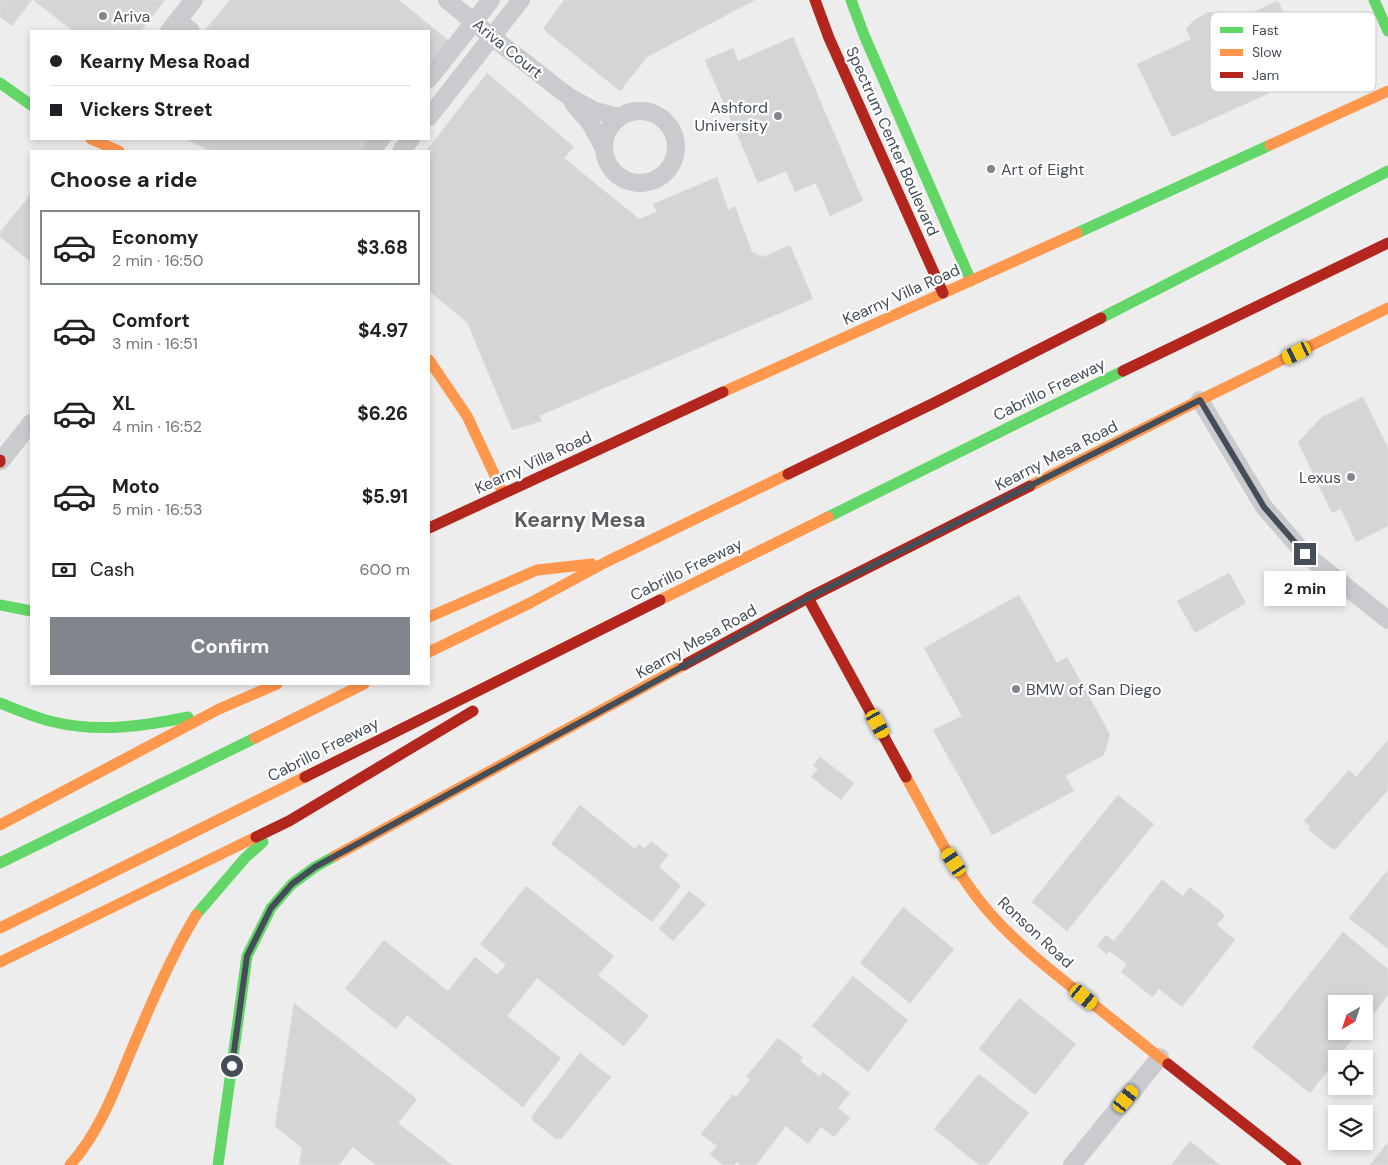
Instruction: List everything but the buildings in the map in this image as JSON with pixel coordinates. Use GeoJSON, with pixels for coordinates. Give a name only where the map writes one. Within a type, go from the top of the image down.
{"type":"FeatureCollection","features":[{"type":"Feature","properties":{"kind":"main road","name":"Spectrum Center Boulevard"},"geometry":{"type":"LineString","coordinates":[[815,0],[836,54],[943,294]]}},
{"type":"Feature","properties":{"kind":"main road","name":"Spectrum Center Boulevard"},"geometry":{"type":"LineString","coordinates":[[851,0],[971,281]]}},
{"type":"Feature","properties":{"kind":"main road"},"geometry":{"type":"LineString","coordinates":[[1374,0],[1388,32]]}},
{"type":"Feature","properties":{"kind":"main road"},"geometry":{"type":"LineString","coordinates":[[0,84],[30,104]]}},
{"type":"Feature","properties":{"kind":"main road","name":"Kearny Villa Road"},"geometry":{"type":"LineString","coordinates":[[430,528],[799,357],[943,294],[1388,91]]}},
{"type":"Feature","properties":{"kind":"main road"},"geometry":{"type":"LineString","coordinates":[[93,140],[117,150]]}},
{"type":"Feature","properties":{"kind":"main road"},"geometry":{"type":"LineString","coordinates":[[430,652],[530,603],[606,562],[936,402],[1388,170]]}},
{"type":"Feature","properties":{"kind":"main road","name":"Cabrillo Freeway"},"geometry":{"type":"LineString","coordinates":[[0,928],[1079,392],[1388,243]]}},
{"type":"Feature","properties":{"kind":"main road","name":"Kearny Mesa Road"},"geometry":{"type":"LineString","coordinates":[[218,1165],[247,956],[271,908],[292,884],[315,867],[808,598],[1200,400],[1388,308]]}},
{"type":"Feature","properties":{"kind":"main road"},"geometry":{"type":"LineString","coordinates":[[430,361],[467,416],[503,493]]}},
{"type":"Feature","properties":{"kind":"main road"},"geometry":{"type":"LineString","coordinates":[[430,617],[537,570],[606,562]]}},
{"type":"Feature","properties":{"kind":"main road","name":"Ronson Road"},"geometry":{"type":"LineString","coordinates":[[808,598],[945,847],[982,904],[1039,961],[1296,1165]]}},
{"type":"Feature","properties":{"kind":"main road"},"geometry":{"type":"LineString","coordinates":[[526,680],[661,599]]}},
{"type":"Feature","properties":{"kind":"main road"},"geometry":{"type":"LineString","coordinates":[[0,605],[30,611]]}},
{"type":"Feature","properties":{"kind":"main road"},"geometry":{"type":"LineString","coordinates":[[0,825],[218,709],[275,685]]}},
{"type":"Feature","properties":{"kind":"main road"},"geometry":{"type":"LineString","coordinates":[[0,863],[362,685]]}},
{"type":"Feature","properties":{"kind":"main road"},"geometry":{"type":"LineString","coordinates":[[0,703],[60,724],[120,728],[168,721],[218,709]]}},
{"type":"Feature","properties":{"kind":"main road"},"geometry":{"type":"LineString","coordinates":[[0,962],[289,821],[484,705]]}},
{"type":"Feature","properties":{"kind":"main road"},"geometry":{"type":"LineString","coordinates":[[70,1165],[80,1154],[108,1106],[159,984],[195,916],[244,858],[289,821]]}},
{"type":"Feature","properties":{"kind":"street"},"geometry":{"type":"LineString","coordinates":[[174,27],[194,0]]}},
{"type":"Feature","properties":{"kind":"street","name":"Ariva Court"},"geometry":{"type":"LineString","coordinates":[[448,0],[568,96],[594,111],[620,117],[636,111],[648,111],[659,116],[668,124],[674,135],[676,147],[674,159],[668,170],[659,178],[647,182],[635,182],[623,178],[607,160],[604,148],[590,123],[568,96]]}},
{"type":"Feature","properties":{"kind":"street"},"geometry":{"type":"LineString","coordinates":[[430,78],[491,0]]}},
{"type":"Feature","properties":{"kind":"street"},"geometry":{"type":"LineString","coordinates":[[430,116],[521,0]]}},
{"type":"Feature","properties":{"kind":"street"},"geometry":{"type":"LineString","coordinates":[[604,148],[606,136],[611,125],[620,117]]}},
{"type":"Feature","properties":{"kind":"street"},"geometry":{"type":"LineString","coordinates":[[372,150],[380,140]]}},
{"type":"Feature","properties":{"kind":"street"},"geometry":{"type":"LineString","coordinates":[[1200,400],[1264,507],[1305,554],[1388,620]]}},
{"type":"Feature","properties":{"kind":"street"},"geometry":{"type":"LineString","coordinates":[[0,461],[30,424]]}},
{"type":"Feature","properties":{"kind":"street"},"geometry":{"type":"LineString","coordinates":[[1072,1165],[1160,1057]]}},
{"type":"Feature","properties":{"kind":"traffic: fast"},"geometry":{"type":"LineString","coordinates":[[851,0],[864,35],[971,281]]}},
{"type":"Feature","properties":{"kind":"traffic: fast"},"geometry":{"type":"LineString","coordinates":[[1374,0],[1388,31]]}},
{"type":"Feature","properties":{"kind":"traffic: fast"},"geometry":{"type":"LineString","coordinates":[[0,83],[30,104]]}},
{"type":"Feature","properties":{"kind":"traffic: fast"},"geometry":{"type":"LineString","coordinates":[[1077,233],[1270,145]]}},
{"type":"Feature","properties":{"kind":"traffic: fast"},"geometry":{"type":"LineString","coordinates":[[1101,318],[1388,171]]}},
{"type":"Feature","properties":{"kind":"traffic: fast"},"geometry":{"type":"LineString","coordinates":[[828,517],[1123,371]]}},
{"type":"Feature","properties":{"kind":"traffic: fast"},"geometry":{"type":"LineString","coordinates":[[0,605],[30,611]]}},
{"type":"Feature","properties":{"kind":"traffic: fast"},"geometry":{"type":"LineString","coordinates":[[0,703],[47,720],[87,727],[121,727],[188,717]]}},
{"type":"Feature","properties":{"kind":"traffic: fast"},"geometry":{"type":"LineString","coordinates":[[0,863],[255,738]]}},
{"type":"Feature","properties":{"kind":"traffic: fast"},"geometry":{"type":"LineString","coordinates":[[196,915],[245,858],[263,842]]}},
{"type":"Feature","properties":{"kind":"traffic: fast"},"geometry":{"type":"LineString","coordinates":[[218,1165],[247,956],[271,908],[292,884],[315,867],[335,856]]}},
{"type":"Feature","properties":{"kind":"traffic: slow"},"geometry":{"type":"LineString","coordinates":[[1270,145],[1388,91]]}},
{"type":"Feature","properties":{"kind":"traffic: slow"},"geometry":{"type":"LineString","coordinates":[[93,140],[117,150]]}},
{"type":"Feature","properties":{"kind":"traffic: slow"},"geometry":{"type":"LineString","coordinates":[[723,392],[1077,233]]}},
{"type":"Feature","properties":{"kind":"traffic: slow"},"geometry":{"type":"LineString","coordinates":[[1030,486],[1388,308]]}},
{"type":"Feature","properties":{"kind":"traffic: slow"},"geometry":{"type":"LineString","coordinates":[[430,361],[467,416],[503,493]]}},
{"type":"Feature","properties":{"kind":"traffic: slow"},"geometry":{"type":"LineString","coordinates":[[430,652],[530,603],[606,562],[788,474]]}},
{"type":"Feature","properties":{"kind":"traffic: slow"},"geometry":{"type":"LineString","coordinates":[[660,600],[828,517]]}},
{"type":"Feature","properties":{"kind":"traffic: slow"},"geometry":{"type":"LineString","coordinates":[[430,617],[537,570],[592,564]]}},
{"type":"Feature","properties":{"kind":"traffic: slow"},"geometry":{"type":"LineString","coordinates":[[335,856],[684,665]]}},
{"type":"Feature","properties":{"kind":"traffic: slow"},"geometry":{"type":"LineString","coordinates":[[0,825],[219,709],[275,685]]}},
{"type":"Feature","properties":{"kind":"traffic: slow"},"geometry":{"type":"LineString","coordinates":[[255,738],[362,685]]}},
{"type":"Feature","properties":{"kind":"traffic: slow"},"geometry":{"type":"LineString","coordinates":[[0,928],[305,777]]}},
{"type":"Feature","properties":{"kind":"traffic: slow"},"geometry":{"type":"LineString","coordinates":[[906,777],[962,876],[993,917],[1041,962],[1168,1064]]}},
{"type":"Feature","properties":{"kind":"traffic: slow"},"geometry":{"type":"LineString","coordinates":[[0,962],[256,837]]}},
{"type":"Feature","properties":{"kind":"traffic: slow"},"geometry":{"type":"LineString","coordinates":[[70,1165],[98,1125],[161,982],[196,915]]}},
{"type":"Feature","properties":{"kind":"traffic: jam"},"geometry":{"type":"LineString","coordinates":[[815,0],[829,38],[943,293]]}},
{"type":"Feature","properties":{"kind":"traffic: jam"},"geometry":{"type":"LineString","coordinates":[[1123,371],[1388,243]]}},
{"type":"Feature","properties":{"kind":"traffic: jam"},"geometry":{"type":"LineString","coordinates":[[788,474],[936,402],[1101,318]]}},
{"type":"Feature","properties":{"kind":"traffic: jam"},"geometry":{"type":"LineString","coordinates":[[430,528],[723,392]]}},
{"type":"Feature","properties":{"kind":"traffic: jam"},"geometry":{"type":"LineString","coordinates":[[684,665],[808,598],[1030,486]]}},
{"type":"Feature","properties":{"kind":"traffic: jam"},"geometry":{"type":"LineString","coordinates":[[808,598],[906,777]]}},
{"type":"Feature","properties":{"kind":"traffic: jam"},"geometry":{"type":"LineString","coordinates":[[305,777],[660,600]]}},
{"type":"Feature","properties":{"kind":"traffic: jam"},"geometry":{"type":"LineString","coordinates":[[256,837],[289,821],[473,711]]}},
{"type":"Feature","properties":{"kind":"traffic: jam"},"geometry":{"type":"LineString","coordinates":[[1168,1064],[1296,1165]]}},
{"type":"Feature","properties":{"kind":"place","name":"Ariva"},"geometry":{"type":"Point","coordinates":[103,16]}},
{"type":"Feature","properties":{"kind":"place","name":"Ashford University"},"geometry":{"type":"Point","coordinates":[778,116]}},
{"type":"Feature","properties":{"kind":"place","name":"Art of Eight"},"geometry":{"type":"Point","coordinates":[991,169]}},
{"type":"Feature","properties":{"kind":"place","name":"Lexus"},"geometry":{"type":"Point","coordinates":[1351,477]}},
{"type":"Feature","properties":{"kind":"place","name":"BMW of San Diego"},"geometry":{"type":"Point","coordinates":[1016,689]}},
{"type":"Feature","properties":{"kind":"district","name":"Kearny Mesa"},"geometry":{"type":"Point","coordinates":[580,520]}},
{"type":"Feature","properties":{"kind":"route"},"geometry":{"type":"LineString","coordinates":[[232,1066],[247,956],[271,908],[292,884],[315,867],[808,598],[1200,400],[1264,507],[1305,554]]}}]}
